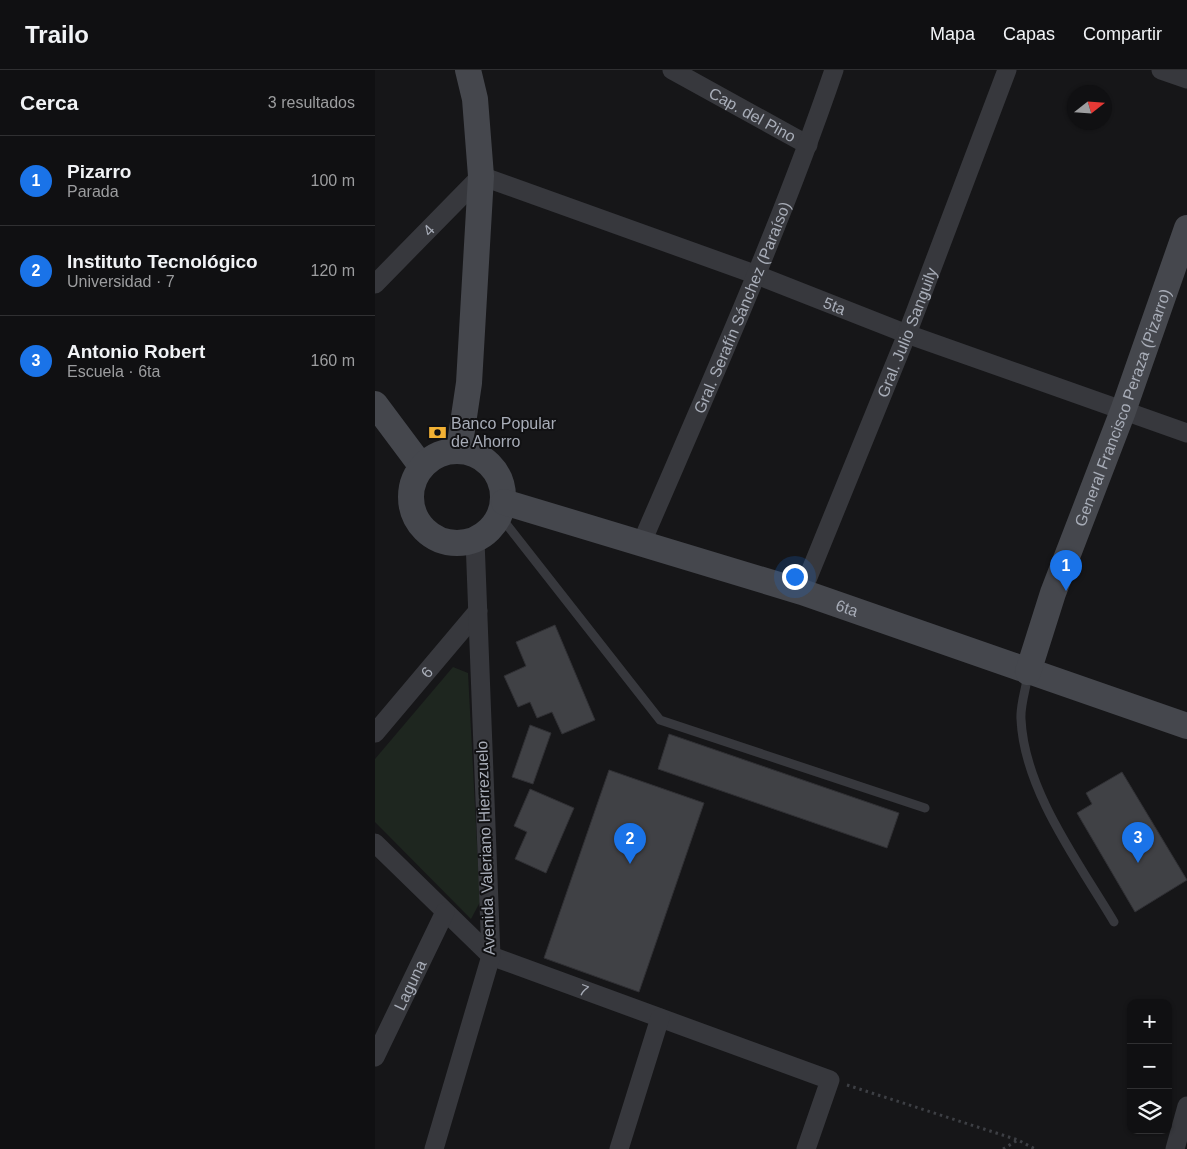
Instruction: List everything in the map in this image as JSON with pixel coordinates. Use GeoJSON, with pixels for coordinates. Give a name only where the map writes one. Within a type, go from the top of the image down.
{"type":"FeatureCollection","features":[{"type":"Feature","properties":{"kind":"street"},"geometry":{"type":"LineString","coordinates":[[459,450],[469,383],[481,176],[475,99],[468,70]]}},
{"type":"Feature","properties":{"kind":"street","name":"Cap. del Pino"},"geometry":{"type":"LineString","coordinates":[[672,70],[808,145]]}},
{"type":"Feature","properties":{"kind":"street","name":"Gral. Serafín Sánchez (Paraíso)"},"geometry":{"type":"LineString","coordinates":[[642,542],[757,275],[808,145],[834,70]]}},
{"type":"Feature","properties":{"kind":"street","name":"Gral. Julio Sanguily"},"geometry":{"type":"LineString","coordinates":[[802,592],[907,334],[1007,70]]}},
{"type":"Feature","properties":{"kind":"street"},"geometry":{"type":"LineString","coordinates":[[1161,70],[1187,80]]}},
{"type":"Feature","properties":{"kind":"street","name":"5ta"},"geometry":{"type":"LineString","coordinates":[[481,176],[757,275],[907,334],[1187,433]]}},
{"type":"Feature","properties":{"kind":"street","name":"4"},"geometry":{"type":"LineString","coordinates":[[375,284],[481,176]]}},
{"type":"Feature","properties":{"kind":"street","name":"General Francisco Peraza (Pizarro)"},"geometry":{"type":"LineString","coordinates":[[1029,672],[1053,593],[1123,411],[1187,228]]}},
{"type":"Feature","properties":{"kind":"street"},"geometry":{"type":"LineString","coordinates":[[375,404],[422,467]]}},
{"type":"Feature","properties":{"kind":"street"},"geometry":{"type":"LineString","coordinates":[[459,450],[478,455],[494,468],[501,483],[502,509],[486,534],[475,540],[461,543],[448,542],[428,532],[419,523],[410,504],[411,492],[422,467],[436,456],[459,450]]}},
{"type":"Feature","properties":{"kind":"street","name":"6ta"},"geometry":{"type":"LineString","coordinates":[[502,509],[642,542],[802,592],[1187,726]]}},
{"type":"Feature","properties":{"kind":"street","name":"Avenida Valeriano Hierrezuelo"},"geometry":{"type":"LineString","coordinates":[[434,1149],[491,956],[475,540]]}},
{"type":"Feature","properties":{"kind":"street","name":"6"},"geometry":{"type":"LineString","coordinates":[[375,733],[478,611]]}},
{"type":"Feature","properties":{"kind":"street","name":"7"},"geometry":{"type":"LineString","coordinates":[[375,843],[491,956],[830,1080]]}},
{"type":"Feature","properties":{"kind":"street","name":"Laguna"},"geometry":{"type":"LineString","coordinates":[[375,1057],[445,912]]}},
{"type":"Feature","properties":{"kind":"street"},"geometry":{"type":"LineString","coordinates":[[619,1149],[660,1018]]}},
{"type":"Feature","properties":{"kind":"street"},"geometry":{"type":"LineString","coordinates":[[807,1149],[830,1080]]}},
{"type":"Feature","properties":{"kind":"street"},"geometry":{"type":"LineString","coordinates":[[1177,1145],[1187,1106]]}},
{"type":"Feature","properties":{"kind":"lane"},"geometry":{"type":"LineString","coordinates":[[502,509],[660,720],[925,808]]}},
{"type":"Feature","properties":{"kind":"lane"},"geometry":{"type":"LineString","coordinates":[[1029,672],[1021,718],[1024,745],[1035,780],[1054,820],[1114,922]]}},
{"type":"Feature","properties":{"kind":"path"},"geometry":{"type":"LineString","coordinates":[[830,1080],[1018,1140],[1035,1149]]}},
{"type":"Feature","properties":{"kind":"path"},"geometry":{"type":"LineString","coordinates":[[1003,1149],[1018,1140]]}},
{"type":"Feature","properties":{"kind":"shaded area"},"geometry":{"type":"Polygon","coordinates":[[[453,667],[468,673],[480,902],[471,919],[375,822],[375,759],[453,667]]]}},
{"type":"Feature","properties":{"kind":"building"},"geometry":{"type":"Polygon","coordinates":[[[555,625],[595,720],[562,734],[552,712],[537,718],[530,702],[518,707],[504,676],[526,666],[516,642],[555,625]]]}},
{"type":"Feature","properties":{"kind":"building"},"geometry":{"type":"Polygon","coordinates":[[[530,725],[551,733],[533,784],[512,777],[530,725]]]}},
{"type":"Feature","properties":{"kind":"building"},"geometry":{"type":"Polygon","coordinates":[[[669,734],[899,813],[887,848],[658,769],[669,734]]]}},
{"type":"Feature","properties":{"kind":"building"},"geometry":{"type":"Polygon","coordinates":[[[609,770],[704,803],[639,992],[544,958],[609,770]]]}},
{"type":"Feature","properties":{"kind":"building"},"geometry":{"type":"Polygon","coordinates":[[[1122,772],[1187,880],[1135,912],[1077,813],[1092,804],[1086,793],[1122,772]]]}},
{"type":"Feature","properties":{"kind":"building"},"geometry":{"type":"Polygon","coordinates":[[[530,789],[574,808],[546,873],[515,859],[527,832],[514,826],[530,789]]]}},
{"type":"Feature","properties":{"kind":"place","name":"Banco Popular de Ahorro"},"geometry":{"type":"Point","coordinates":[437,432]}},
{"type":"Feature","properties":{"kind":"place","name":"Pizarro"},"geometry":{"type":"Point","coordinates":[1066,591]}},
{"type":"Feature","properties":{"kind":"place","name":"Antonio Robert"},"geometry":{"type":"Point","coordinates":[1138,863]}},
{"type":"Feature","properties":{"kind":"place","name":"Instituto Tecnológico"},"geometry":{"type":"Point","coordinates":[630,864]}}]}
